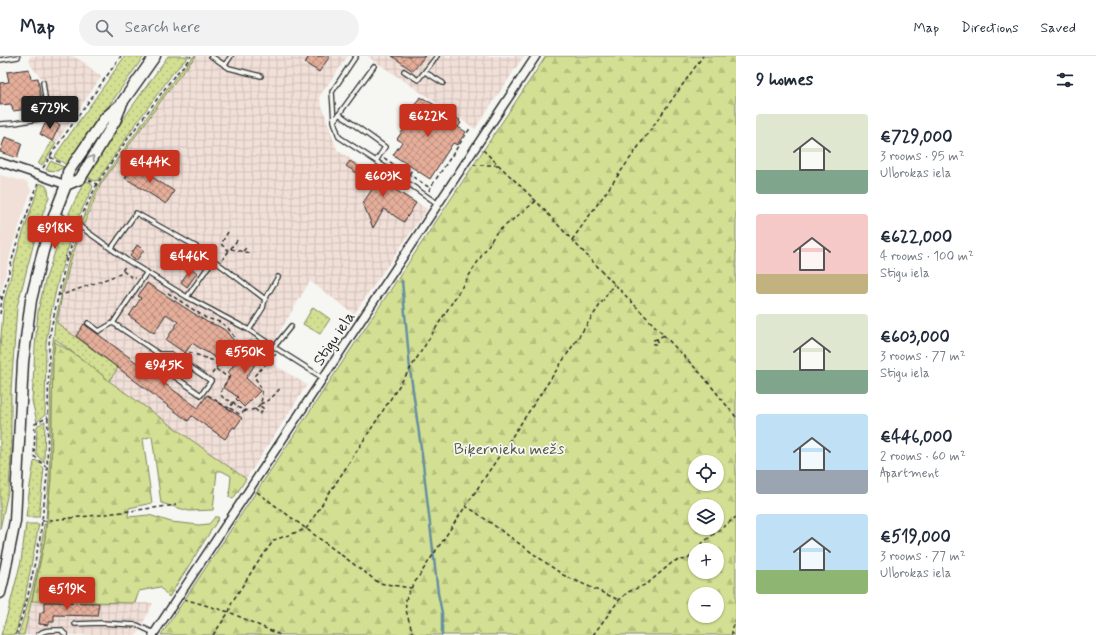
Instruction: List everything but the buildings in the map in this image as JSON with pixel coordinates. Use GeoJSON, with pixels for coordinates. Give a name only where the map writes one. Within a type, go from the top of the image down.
{"type":"FeatureCollection","features":[{"type":"Feature","properties":{"kind":"main road"},"geometry":{"type":"LineString","coordinates":[[0,593],[15,521],[23,362],[30,300],[43,251],[66,185],[68,172],[105,118],[121,104],[155,56]]}},
{"type":"Feature","properties":{"kind":"street","name":"Stigu iela"},"geometry":{"type":"LineString","coordinates":[[154,634],[536,56]]}},
{"type":"Feature","properties":{"kind":"street"},"geometry":{"type":"LineString","coordinates":[[0,162],[66,185]]}},
{"type":"Feature","properties":{"kind":"lane"},"geometry":{"type":"LineString","coordinates":[[211,56],[229,68],[261,76]]}},
{"type":"Feature","properties":{"kind":"lane"},"geometry":{"type":"LineString","coordinates":[[225,65],[231,56]]}},
{"type":"Feature","properties":{"kind":"lane"},"geometry":{"type":"LineString","coordinates":[[356,56],[332,92],[334,121],[339,137],[438,204]]}},
{"type":"Feature","properties":{"kind":"lane"},"geometry":{"type":"LineString","coordinates":[[404,71],[418,80],[437,56]]}},
{"type":"Feature","properties":{"kind":"lane"},"geometry":{"type":"LineString","coordinates":[[0,60],[18,57]]}},
{"type":"Feature","properties":{"kind":"lane"},"geometry":{"type":"LineString","coordinates":[[334,121],[374,66]]}},
{"type":"Feature","properties":{"kind":"lane"},"geometry":{"type":"LineString","coordinates":[[425,72],[443,83]]}},
{"type":"Feature","properties":{"kind":"lane"},"geometry":{"type":"LineString","coordinates":[[0,124],[44,118],[47,112],[42,82]]}},
{"type":"Feature","properties":{"kind":"lane"},"geometry":{"type":"LineString","coordinates":[[339,114],[385,147],[376,161]]}},
{"type":"Feature","properties":{"kind":"lane"},"geometry":{"type":"LineString","coordinates":[[55,213],[78,225],[128,261],[187,297],[248,330],[323,378]]}},
{"type":"Feature","properties":{"kind":"lane"},"geometry":{"type":"LineString","coordinates":[[111,249],[136,213],[194,246],[265,298]]}},
{"type":"Feature","properties":{"kind":"lane"},"geometry":{"type":"LineString","coordinates":[[187,297],[213,260]]}},
{"type":"Feature","properties":{"kind":"lane"},"geometry":{"type":"LineString","coordinates":[[88,323],[99,331],[113,323],[147,272]]}},
{"type":"Feature","properties":{"kind":"lane"},"geometry":{"type":"LineString","coordinates":[[248,330],[263,308],[265,298],[278,277]]}},
{"type":"Feature","properties":{"kind":"lane"},"geometry":{"type":"LineString","coordinates":[[113,323],[159,354],[171,354],[211,381],[201,396],[162,368],[159,354]]}},
{"type":"Feature","properties":{"kind":"lane"},"geometry":{"type":"LineString","coordinates":[[274,347],[291,326]]}},
{"type":"Feature","properties":{"kind":"lane"},"geometry":{"type":"LineString","coordinates":[[75,624],[101,623],[137,625],[154,634]]}},
{"type":"Feature","properties":{"kind":"lane"},"geometry":{"type":"LineString","coordinates":[[38,635],[41,632],[50,630],[61,630],[66,635]]}},
{"type":"Feature","properties":{"kind":"path"},"geometry":{"type":"LineString","coordinates":[[43,168],[49,157],[121,56]]}},
{"type":"Feature","properties":{"kind":"path"},"geometry":{"type":"LineString","coordinates":[[16,635],[29,593],[42,521],[47,468],[50,333],[66,261],[69,257],[78,225],[97,184],[169,82],[191,56]]}},
{"type":"Feature","properties":{"kind":"path"},"geometry":{"type":"LineString","coordinates":[[572,240],[703,56]]}},
{"type":"Feature","properties":{"kind":"path"},"geometry":{"type":"LineString","coordinates":[[427,196],[430,188],[471,127]]}},
{"type":"Feature","properties":{"kind":"path"},"geometry":{"type":"LineString","coordinates":[[477,145],[536,201],[664,335],[703,376],[736,417]]}},
{"type":"Feature","properties":{"kind":"path"},"geometry":{"type":"LineString","coordinates":[[380,155],[430,188]]}},
{"type":"Feature","properties":{"kind":"path"},"geometry":{"type":"LineString","coordinates":[[49,157],[65,166]]}},
{"type":"Feature","properties":{"kind":"path"},"geometry":{"type":"LineString","coordinates":[[464,165],[499,165]]}},
{"type":"Feature","properties":{"kind":"path"},"geometry":{"type":"LineString","coordinates":[[409,174],[412,170]]}},
{"type":"Feature","properties":{"kind":"path"},"geometry":{"type":"LineString","coordinates":[[86,178],[97,184]]}},
{"type":"Feature","properties":{"kind":"path"},"geometry":{"type":"LineString","coordinates":[[0,314],[2,299],[16,245],[38,182]]}},
{"type":"Feature","properties":{"kind":"path"},"geometry":{"type":"LineString","coordinates":[[213,635],[230,612],[232,602],[274,540],[306,529],[418,357],[496,233],[536,201]]}},
{"type":"Feature","properties":{"kind":"path"},"geometry":{"type":"LineString","coordinates":[[228,232],[221,244],[230,250],[249,253]]}},
{"type":"Feature","properties":{"kind":"path"},"geometry":{"type":"LineString","coordinates":[[219,265],[238,239]]}},
{"type":"Feature","properties":{"kind":"path"},"geometry":{"type":"LineString","coordinates":[[243,251],[248,246]]}},
{"type":"Feature","properties":{"kind":"path"},"geometry":{"type":"LineString","coordinates":[[58,294],[62,295],[120,274],[128,261]]}},
{"type":"Feature","properties":{"kind":"path"},"geometry":{"type":"LineString","coordinates":[[123,271],[133,278],[142,279]]}},
{"type":"Feature","properties":{"kind":"path"},"geometry":{"type":"LineString","coordinates":[[413,635],[412,626],[406,610],[406,600],[411,588],[614,284]]}},
{"type":"Feature","properties":{"kind":"path"},"geometry":{"type":"LineString","coordinates":[[168,293],[206,318],[220,322],[228,328],[237,343]]}},
{"type":"Feature","properties":{"kind":"path"},"geometry":{"type":"LineString","coordinates":[[657,339],[664,335]]}},
{"type":"Feature","properties":{"kind":"path"},"geometry":{"type":"LineString","coordinates":[[237,343],[249,341],[256,342],[260,338]]}},
{"type":"Feature","properties":{"kind":"path"},"geometry":{"type":"LineString","coordinates":[[208,379],[237,343]]}},
{"type":"Feature","properties":{"kind":"path"},"geometry":{"type":"LineString","coordinates":[[260,404],[262,392],[254,376],[280,350]]}},
{"type":"Feature","properties":{"kind":"path"},"geometry":{"type":"LineString","coordinates":[[216,369],[229,378],[221,390],[221,393],[225,399],[233,401],[238,408],[246,411]]}},
{"type":"Feature","properties":{"kind":"path"},"geometry":{"type":"LineString","coordinates":[[204,392],[239,414],[254,409],[260,404],[266,402],[281,387]]}},
{"type":"Feature","properties":{"kind":"path"},"geometry":{"type":"LineString","coordinates":[[230,408],[233,401]]}},
{"type":"Feature","properties":{"kind":"path"},"geometry":{"type":"LineString","coordinates":[[260,404],[264,409],[262,411]]}},
{"type":"Feature","properties":{"kind":"path"},"geometry":{"type":"LineString","coordinates":[[257,407],[262,411]]}},
{"type":"Feature","properties":{"kind":"path"},"geometry":{"type":"LineString","coordinates":[[254,409],[260,414],[262,411]]}},
{"type":"Feature","properties":{"kind":"path"},"geometry":{"type":"LineString","coordinates":[[47,468],[34,456],[35,424],[48,417]]}},
{"type":"Feature","properties":{"kind":"path"},"geometry":{"type":"LineString","coordinates":[[251,486],[379,583],[411,588]]}},
{"type":"Feature","properties":{"kind":"path"},"geometry":{"type":"LineString","coordinates":[[42,521],[176,505]]}},
{"type":"Feature","properties":{"kind":"path"},"geometry":{"type":"LineString","coordinates":[[465,506],[563,575],[620,600]]}},
{"type":"Feature","properties":{"kind":"path"},"geometry":{"type":"LineString","coordinates":[[702,543],[736,517]]}},
{"type":"Feature","properties":{"kind":"path"},"geometry":{"type":"LineString","coordinates":[[593,635],[628,592],[646,584],[674,562],[688,559]]}},
{"type":"Feature","properties":{"kind":"path"},"geometry":{"type":"LineString","coordinates":[[178,597],[230,612],[280,635]]}},
{"type":"Feature","properties":{"kind":"path"},"geometry":{"type":"LineString","coordinates":[[732,635],[732,627],[736,620]]}},
{"type":"Feature","properties":{"kind":"shaded area"},"geometry":{"type":"Polygon","coordinates":[[[31,56],[72,56],[82,61],[101,77],[56,143],[52,141],[60,125],[48,118],[50,114],[46,83],[31,66],[29,59],[31,56]]]}},
{"type":"Feature","properties":{"kind":"shaded area"},"geometry":{"type":"Polygon","coordinates":[[[196,56],[348,56],[319,97],[337,150],[427,209],[354,314],[310,281],[264,358],[307,385],[246,479],[109,381],[118,368],[57,323],[71,259],[101,184],[174,83],[196,56]]]}},
{"type":"Feature","properties":{"kind":"shaded area"},"geometry":{"type":"Polygon","coordinates":[[[367,56],[524,56],[475,129],[367,56]]]}},
{"type":"Feature","properties":{"kind":"shaded area"},"geometry":{"type":"Polygon","coordinates":[[[0,175],[27,182],[31,190],[12,248],[0,296],[0,175]]]}},
{"type":"Feature","properties":{"kind":"shaded area"},"geometry":{"type":"Polygon","coordinates":[[[32,601],[153,603],[137,635],[24,635],[32,601]]]}},
{"type":"Feature","properties":{"kind":"green space"},"geometry":{"type":"Polygon","coordinates":[[[125,56],[144,56],[67,165],[55,158],[56,154],[125,56]]]}},
{"type":"Feature","properties":{"kind":"green space"},"geometry":{"type":"Polygon","coordinates":[[[168,56],[189,56],[172,74],[98,180],[95,181],[87,177],[109,139],[168,56]]]}},
{"type":"Feature","properties":{"kind":"green space"},"geometry":{"type":"Polygon","coordinates":[[[194,56],[196,56],[174,83],[101,184],[84,224],[81,223],[99,184],[175,78],[194,56]]]}},
{"type":"Feature","properties":{"kind":"green space","name":"Biķernieku mežs"},"geometry":{"type":"Polygon","coordinates":[[[546,56],[736,56],[736,635],[161,635],[546,56]]]}},
{"type":"Feature","properties":{"kind":"green space"},"geometry":{"type":"Polygon","coordinates":[[[52,141],[56,143],[43,164],[38,164],[52,141]]]}},
{"type":"Feature","properties":{"kind":"green space"},"geometry":{"type":"Polygon","coordinates":[[[52,161],[64,167],[57,171],[46,170],[52,161]]]}},
{"type":"Feature","properties":{"kind":"green space"},"geometry":{"type":"Polygon","coordinates":[[[85,180],[91,183],[93,187],[77,220],[69,216],[69,213],[85,180]]]}},
{"type":"Feature","properties":{"kind":"green space"},"geometry":{"type":"Polygon","coordinates":[[[40,183],[46,186],[49,197],[38,227],[17,307],[11,390],[11,458],[9,487],[0,529],[0,347],[4,301],[20,242],[40,183]]]}},
{"type":"Feature","properties":{"kind":"green space"},"geometry":{"type":"Polygon","coordinates":[[[65,224],[70,225],[70,227],[74,229],[59,277],[50,317],[46,343],[45,415],[37,422],[32,401],[38,311],[45,281],[65,224]]]}},
{"type":"Feature","properties":{"kind":"green space"},"geometry":{"type":"Polygon","coordinates":[[[78,232],[80,234],[71,259],[63,293],[61,293],[69,259],[78,232]]]}},
{"type":"Feature","properties":{"kind":"green space"},"geometry":{"type":"Polygon","coordinates":[[[61,296],[57,323],[118,368],[109,381],[55,339],[53,359],[51,479],[46,518],[49,479],[51,359],[55,323],[61,296]]]}},
{"type":"Feature","properties":{"kind":"green space"},"geometry":{"type":"Polygon","coordinates":[[[313,307],[330,319],[320,334],[303,324],[313,307]]]}},
{"type":"Feature","properties":{"kind":"green space"},"geometry":{"type":"Polygon","coordinates":[[[55,342],[83,360],[109,381],[246,479],[233,499],[229,497],[231,476],[222,471],[217,471],[213,510],[189,511],[161,503],[152,436],[143,439],[152,503],[129,508],[128,517],[149,515],[171,522],[199,525],[209,524],[215,517],[219,518],[169,597],[160,587],[139,591],[135,603],[32,601],[45,539],[51,479],[53,359],[55,342]]]}},
{"type":"Feature","properties":{"kind":"green space"},"geometry":{"type":"Polygon","coordinates":[[[45,421],[44,463],[36,454],[37,426],[45,421]]]}},
{"type":"Feature","properties":{"kind":"green space"},"geometry":{"type":"Polygon","coordinates":[[[36,460],[44,468],[39,517],[26,517],[34,462],[36,460]]]}},
{"type":"Feature","properties":{"kind":"green space"},"geometry":{"type":"Polygon","coordinates":[[[26,524],[39,524],[25,598],[15,635],[1,635],[21,561],[26,524]]]}},
{"type":"Feature","properties":{"kind":"green space"},"geometry":{"type":"Polygon","coordinates":[[[44,524],[46,524],[45,539],[24,635],[18,635],[34,580],[43,538],[44,524]]]}},
{"type":"Feature","properties":{"kind":"waterway"},"geometry":{"type":"LineString","coordinates":[[402,281],[410,369],[422,455],[438,593],[442,613],[442,635]]}}]}
